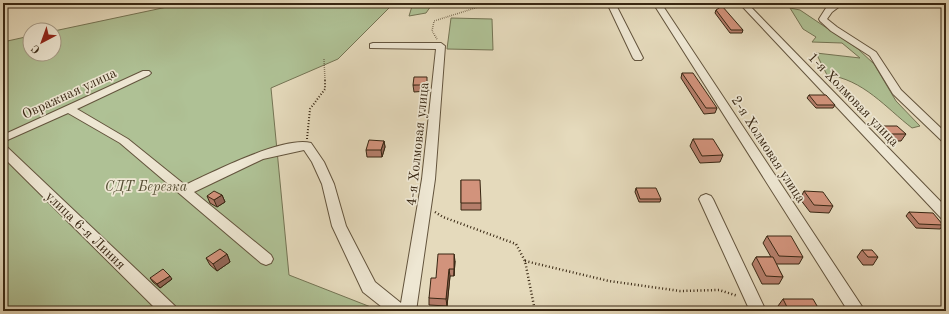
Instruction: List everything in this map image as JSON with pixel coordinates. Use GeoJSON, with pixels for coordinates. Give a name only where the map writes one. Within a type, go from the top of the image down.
{"type":"FeatureCollection","features":[{"type":"Feature","properties":{"kind":"street"},"geometry":{"type":"LineString","coordinates":[[611,3],[612,10],[638,58]]}},
{"type":"Feature","properties":{"kind":"street","name":"2-я Холмовая улица"},"geometry":{"type":"LineString","coordinates":[[657,3],[857,311]]}},
{"type":"Feature","properties":{"kind":"street","name":"1-я Холмовая улица"},"geometry":{"type":"LineString","coordinates":[[743,3],[946,215]]}},
{"type":"Feature","properties":{"kind":"street"},"geometry":{"type":"LineString","coordinates":[[840,3],[829,10],[823,19],[834,29],[873,54],[897,92],[946,139]]}},
{"type":"Feature","properties":{"kind":"street"},"geometry":{"type":"LineString","coordinates":[[373,46],[441,46]]}},
{"type":"Feature","properties":{"kind":"street","name":"4-я Холмовая улица"},"geometry":{"type":"LineString","coordinates":[[408,311],[426,206],[436,124],[441,46]]}},
{"type":"Feature","properties":{"kind":"street","name":"Овражная улица"},"geometry":{"type":"LineString","coordinates":[[3,139],[146,73]]}},
{"type":"Feature","properties":{"kind":"street"},"geometry":{"type":"LineString","coordinates":[[69,108],[124,141],[266,259]]}},
{"type":"Feature","properties":{"kind":"street"},"geometry":{"type":"LineString","coordinates":[[184,191],[256,158],[290,147],[307,146],[318,162],[328,184],[339,226],[369,287],[386,302],[400,311]]}},
{"type":"Feature","properties":{"kind":"street","name":"улица 6-я Линия"},"geometry":{"type":"LineString","coordinates":[[3,150],[169,311]]}},
{"type":"Feature","properties":{"kind":"street"},"geometry":{"type":"LineString","coordinates":[[706,199],[755,305]]}},
{"type":"Feature","properties":{"kind":"path"},"geometry":{"type":"LineString","coordinates":[[441,46],[432,31],[434,21],[491,3]]}},
{"type":"Feature","properties":{"kind":"path"},"geometry":{"type":"LineString","coordinates":[[307,146],[310,109],[325,88],[324,59]]}},
{"type":"Feature","properties":{"kind":"path"},"geometry":{"type":"LineString","coordinates":[[426,206],[443,217],[516,244],[525,261],[535,311]]}},
{"type":"Feature","properties":{"kind":"path"},"geometry":{"type":"LineString","coordinates":[[525,261],[609,281],[680,291],[719,290],[755,305]]}},
{"type":"Feature","properties":{"kind":"green space","name":"СДТ Березка"},"geometry":{"type":"Polygon","coordinates":[[[186,3],[387,3],[391,6],[338,59],[271,88],[289,275],[381,311],[3,311],[3,42],[22,38],[22,62],[62,62],[62,29],[186,3]]]}},
{"type":"Feature","properties":{"kind":"green space"},"geometry":{"type":"Polygon","coordinates":[[[413,3],[433,3],[426,13],[409,16],[413,3]]]}},
{"type":"Feature","properties":{"kind":"green space"},"geometry":{"type":"Polygon","coordinates":[[[790,8],[800,10],[858,49],[874,64],[896,101],[920,126],[912,128],[863,88],[852,82],[827,75],[816,53],[860,58],[842,43],[812,42],[816,37],[803,29],[790,8]]]}},
{"type":"Feature","properties":{"kind":"green space"},"geometry":{"type":"Polygon","coordinates":[[[451,18],[492,19],[493,50],[447,49],[451,18]]]}},
{"type":"Feature","properties":{"kind":"building"},"geometry":{"type":"Polygon","coordinates":[[[722,6],[743,30],[731,30],[716,10],[722,6]]]}},
{"type":"Feature","properties":{"kind":"building"},"geometry":{"type":"Polygon","coordinates":[[[682,73],[693,73],[717,108],[706,108],[682,73]]]}},
{"type":"Feature","properties":{"kind":"building"},"geometry":{"type":"Polygon","coordinates":[[[414,77],[427,77],[427,85],[413,85],[414,77]]]}},
{"type":"Feature","properties":{"kind":"building"},"geometry":{"type":"Polygon","coordinates":[[[809,95],[826,95],[835,105],[817,105],[809,95]]]}},
{"type":"Feature","properties":{"kind":"building"},"geometry":{"type":"Polygon","coordinates":[[[882,126],[897,126],[906,134],[890,134],[882,126]]]}},
{"type":"Feature","properties":{"kind":"building"},"geometry":{"type":"Polygon","coordinates":[[[693,139],[713,139],[723,155],[702,156],[693,139]]]}},
{"type":"Feature","properties":{"kind":"building"},"geometry":{"type":"Polygon","coordinates":[[[369,140],[384,141],[381,150],[366,150],[369,140]]]}},
{"type":"Feature","properties":{"kind":"building"},"geometry":{"type":"Polygon","coordinates":[[[461,180],[480,180],[481,203],[461,203],[461,180]]]}},
{"type":"Feature","properties":{"kind":"building"},"geometry":{"type":"Polygon","coordinates":[[[636,188],[656,188],[661,199],[640,199],[636,188]]]}},
{"type":"Feature","properties":{"kind":"building"},"geometry":{"type":"Polygon","coordinates":[[[214,191],[222,195],[214,200],[207,196],[214,191]]]}},
{"type":"Feature","properties":{"kind":"building"},"geometry":{"type":"Polygon","coordinates":[[[804,191],[823,192],[833,206],[814,205],[804,191]]]}},
{"type":"Feature","properties":{"kind":"building"},"geometry":{"type":"Polygon","coordinates":[[[909,212],[933,213],[943,225],[919,224],[909,212]]]}},
{"type":"Feature","properties":{"kind":"building"},"geometry":{"type":"Polygon","coordinates":[[[767,236],[791,236],[803,257],[779,256],[767,236]]]}},
{"type":"Feature","properties":{"kind":"building"},"geometry":{"type":"Polygon","coordinates":[[[220,249],[227,254],[213,264],[206,258],[220,249]]]}},
{"type":"Feature","properties":{"kind":"building"},"geometry":{"type":"Polygon","coordinates":[[[862,250],[872,250],[878,257],[868,257],[862,250]]]}},
{"type":"Feature","properties":{"kind":"building"},"geometry":{"type":"Polygon","coordinates":[[[438,254],[454,254],[454,269],[449,269],[446,299],[429,298],[431,278],[436,278],[438,254]]]}},
{"type":"Feature","properties":{"kind":"building"},"geometry":{"type":"Polygon","coordinates":[[[756,257],[773,257],[783,277],[766,276],[756,257]]]}},
{"type":"Feature","properties":{"kind":"building"},"geometry":{"type":"Polygon","coordinates":[[[163,269],[170,276],[157,284],[150,278],[163,269]]]}},
{"type":"Feature","properties":{"kind":"building"},"geometry":{"type":"Polygon","coordinates":[[[783,299],[813,299],[820,311],[789,311],[783,299]]]}}]}
